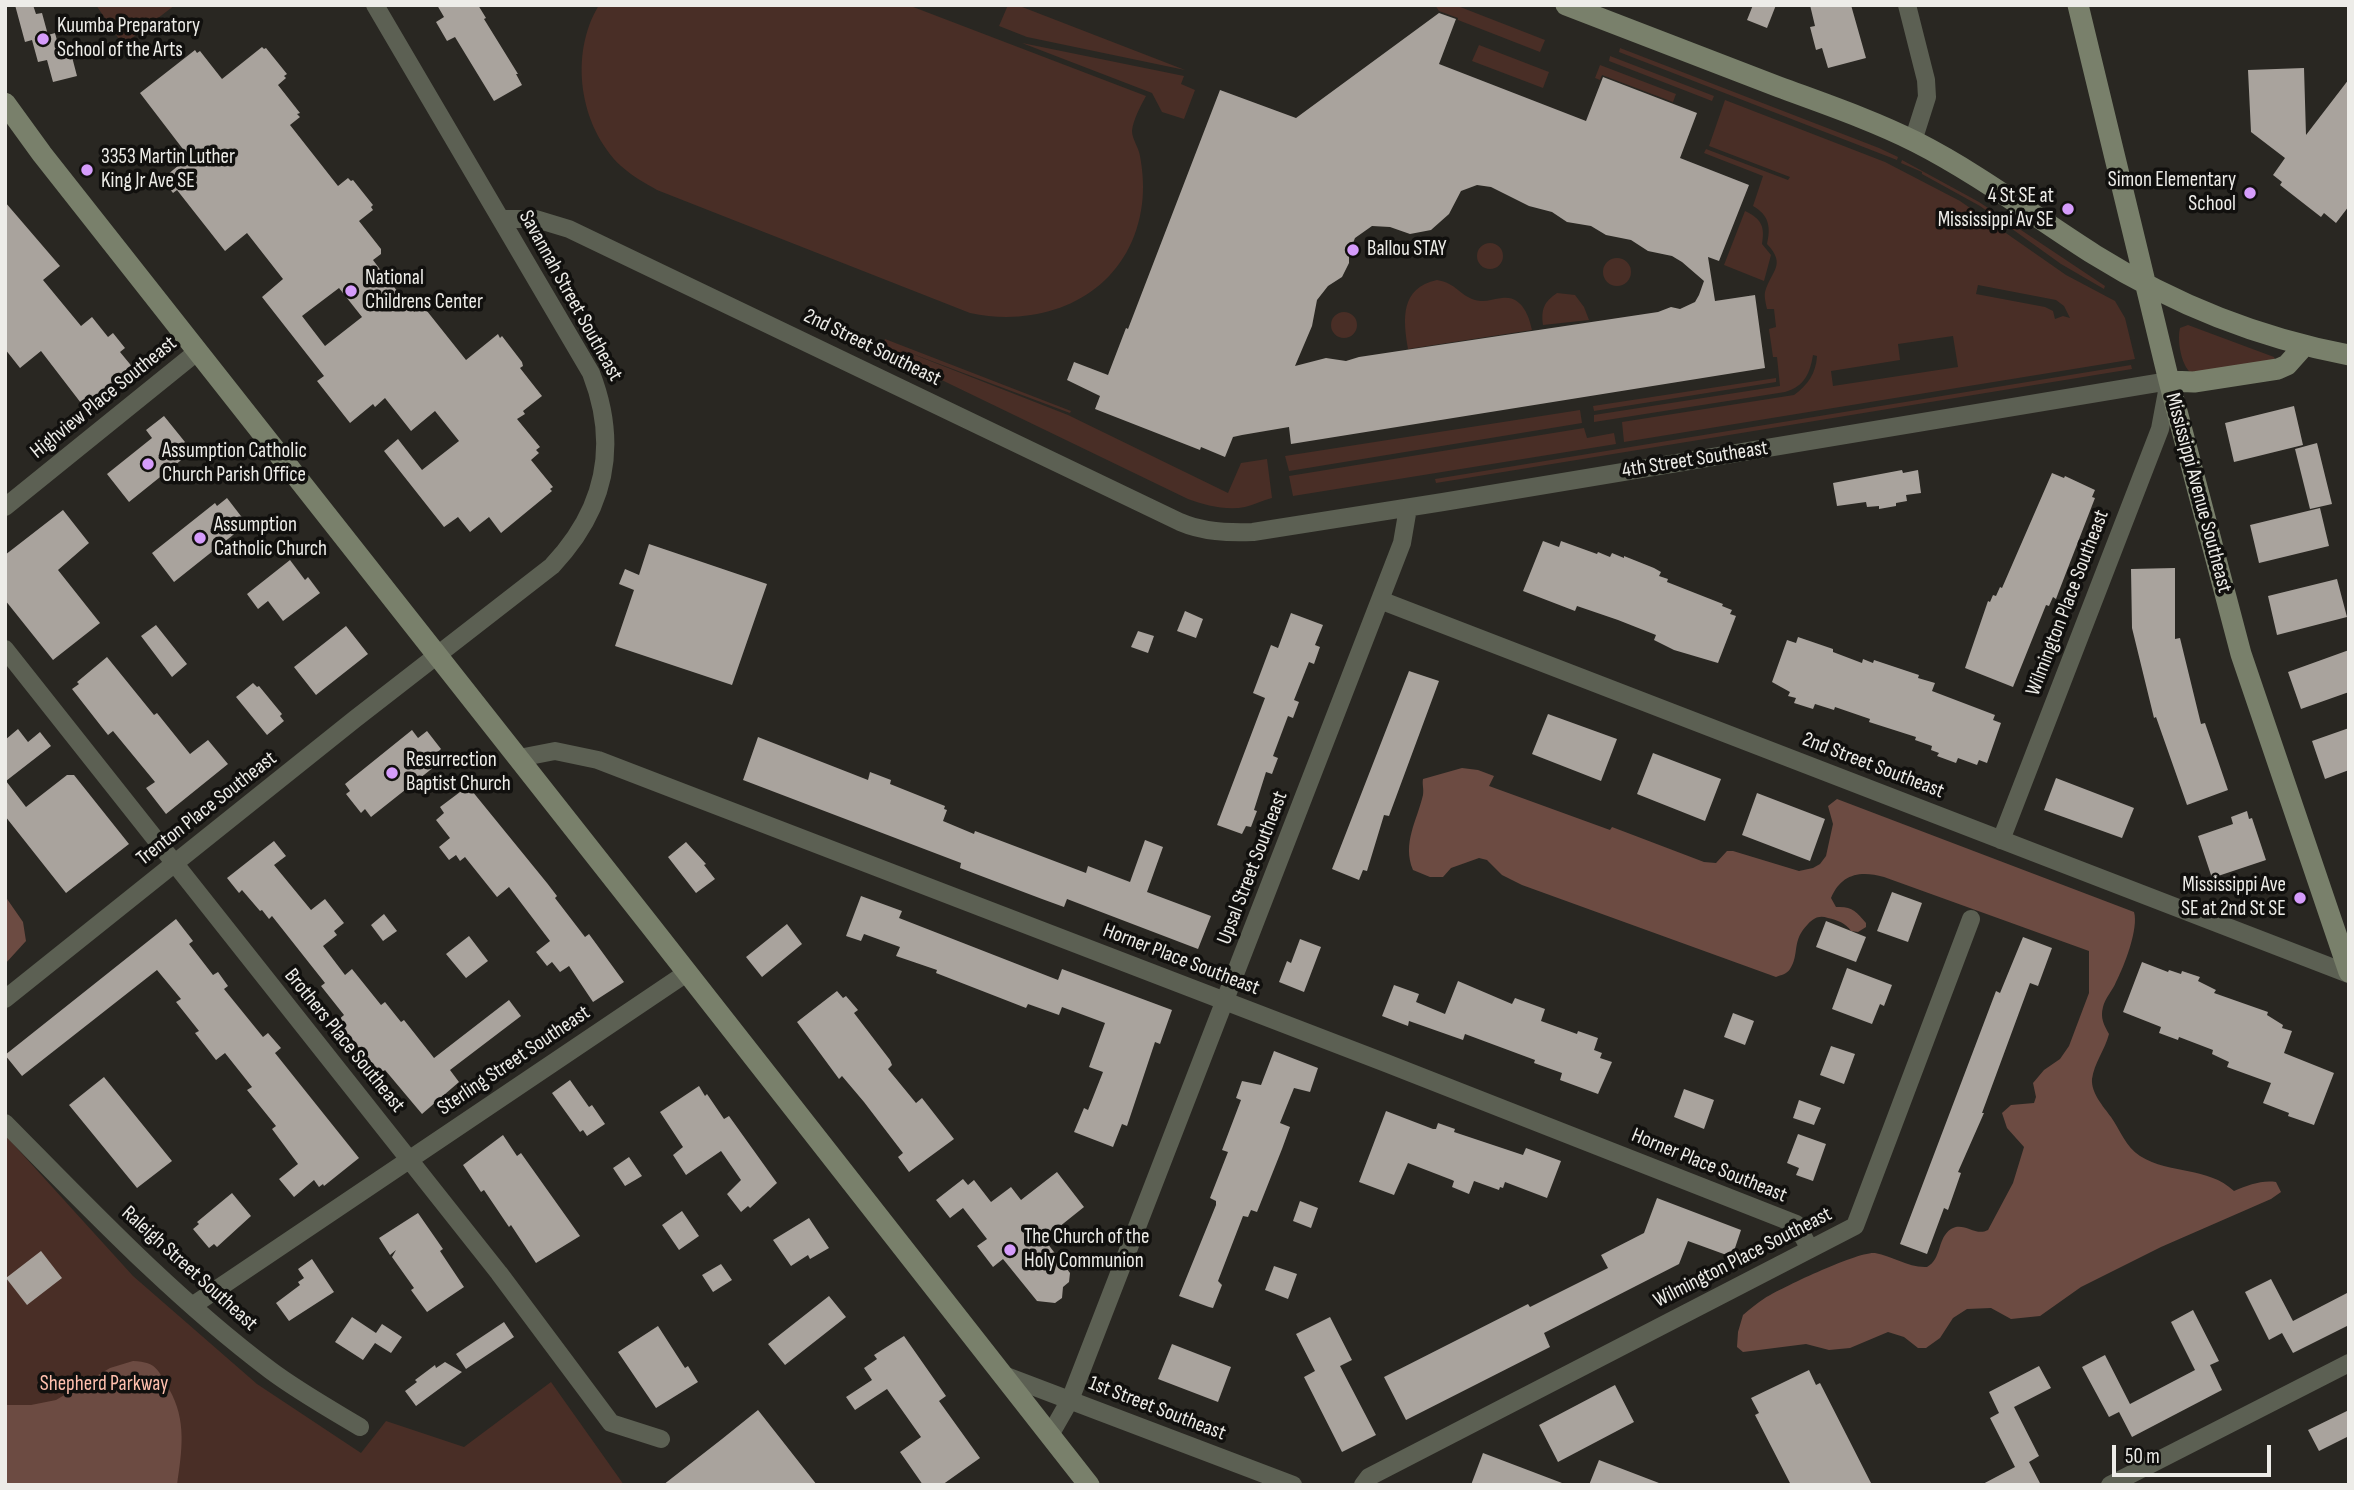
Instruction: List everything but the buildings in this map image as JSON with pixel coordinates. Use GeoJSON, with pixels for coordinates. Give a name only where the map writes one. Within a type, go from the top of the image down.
{"type":"FeatureCollection","features":[{"type":"Feature","properties":{"kind":"main road"},"geometry":{"type":"LineString","coordinates":[[1566,5],[1852,114],[1913,141],[1981,178],[2097,256],[2212,314],[2304,346],[2349,355]]}},
{"type":"Feature","properties":{"kind":"main road","name":"Mississippi Avenue Southeast"},"geometry":{"type":"LineString","coordinates":[[2078,5],[2169,381],[2241,654],[2349,973]]}},
{"type":"Feature","properties":{"kind":"main road"},"geometry":{"type":"LineString","coordinates":[[5,103],[42,154],[688,972],[912,1261],[1006,1376],[1089,1485]]}},
{"type":"Feature","properties":{"kind":"main road"},"geometry":{"type":"LineString","coordinates":[[2169,381],[2193,382],[2278,369],[2287,365],[2304,346]]}},
{"type":"Feature","properties":{"kind":"street","name":"Savannah Street Southeast"},"geometry":{"type":"LineString","coordinates":[[375,5],[592,373],[606,425],[605,468],[600,489],[588,517],[559,559],[438,654]]}},
{"type":"Feature","properties":{"kind":"street"},"geometry":{"type":"LineString","coordinates":[[1907,5],[1926,89],[1924,109],[1913,141]]}},
{"type":"Feature","properties":{"kind":"street","name":"2nd Street Southeast"},"geometry":{"type":"LineString","coordinates":[[501,219],[536,219],[569,229],[1180,522],[1221,532]]}},
{"type":"Feature","properties":{"kind":"street","name":"Highview Place Southeast"},"geometry":{"type":"LineString","coordinates":[[5,507],[198,351]]}},
{"type":"Feature","properties":{"kind":"street","name":"4th Street Southeast"},"geometry":{"type":"LineString","coordinates":[[1221,532],[1252,532],[1408,508],[2169,381]]}},
{"type":"Feature","properties":{"kind":"street","name":"Wilmington Place Southeast"},"geometry":{"type":"LineString","coordinates":[[2001,840],[2160,429],[2169,381]]}},
{"type":"Feature","properties":{"kind":"street","name":"Upsal Street Southeast"},"geometry":{"type":"LineString","coordinates":[[1050,1435],[1070,1400],[1226,1002],[1402,543],[1408,508]]}},
{"type":"Feature","properties":{"kind":"street","name":"2nd Street Southeast"},"geometry":{"type":"LineString","coordinates":[[1380,600],[2349,973]]}},
{"type":"Feature","properties":{"kind":"street","name":"Brothers Place Southeast"},"geometry":{"type":"LineString","coordinates":[[5,649],[409,1158],[611,1423],[661,1439]]}},
{"type":"Feature","properties":{"kind":"street","name":"Trenton Place Southeast"},"geometry":{"type":"LineString","coordinates":[[5,999],[438,654]]}},
{"type":"Feature","properties":{"kind":"street","name":"Horner Place Southeast"},"geometry":{"type":"LineString","coordinates":[[519,758],[558,751],[598,760],[1796,1224],[1810,1249]]}},
{"type":"Feature","properties":{"kind":"street","name":"Wilmington Place Southeast"},"geometry":{"type":"LineString","coordinates":[[1363,1485],[1369,1478],[1855,1226],[1971,919]]}},
{"type":"Feature","properties":{"kind":"street","name":"Sterling Street Southeast"},"geometry":{"type":"LineString","coordinates":[[192,1306],[688,972]]}},
{"type":"Feature","properties":{"kind":"street","name":"Raleigh Street Southeast"},"geometry":{"type":"LineString","coordinates":[[5,1123],[114,1233],[192,1306],[271,1371],[360,1427]]}},
{"type":"Feature","properties":{"kind":"street"},"geometry":{"type":"LineString","coordinates":[[2110,1485],[2349,1363]]}},
{"type":"Feature","properties":{"kind":"street","name":"1st Street Southeast"},"geometry":{"type":"LineString","coordinates":[[1006,1376],[1293,1485]]}},
{"type":"Feature","properties":{"kind":"green space"},"geometry":{"type":"Polygon","coordinates":[[[96,5],[175,5],[123,45],[96,5]]]}},
{"type":"Feature","properties":{"kind":"green space"},"geometry":{"type":"Polygon","coordinates":[[[599,5],[908,5],[1146,96],[1132,131],[1140,156],[1143,186],[1135,234],[1122,260],[1104,281],[1082,298],[1057,309],[1000,317],[970,313],[657,190],[621,166],[607,150],[588,110],[583,89],[584,45],[599,5]]]}},
{"type":"Feature","properties":{"kind":"green space"},"geometry":{"type":"Polygon","coordinates":[[[1008,5],[1017,5],[1185,70],[1027,37],[999,26],[1008,5]]]}},
{"type":"Feature","properties":{"kind":"green space"},"geometry":{"type":"Polygon","coordinates":[[[1435,5],[1455,5],[1545,40],[1540,52],[1458,20],[1439,11],[1435,5]]]}},
{"type":"Feature","properties":{"kind":"green space"},"geometry":{"type":"Polygon","coordinates":[[[1022,43],[1184,76],[1181,84],[1195,90],[1184,119],[1162,112],[1152,93],[1022,43]]]}},
{"type":"Feature","properties":{"kind":"green space"},"geometry":{"type":"Polygon","coordinates":[[[1479,45],[1549,72],[1543,88],[1472,61],[1479,45]]]}},
{"type":"Feature","properties":{"kind":"green space"},"geometry":{"type":"Polygon","coordinates":[[[1620,48],[1879,148],[1898,157],[1897,160],[1619,52],[1620,48]]]}},
{"type":"Feature","properties":{"kind":"green space"},"geometry":{"type":"Polygon","coordinates":[[[1610,56],[1714,96],[1712,101],[1609,61],[1610,56]]]}},
{"type":"Feature","properties":{"kind":"green space"},"geometry":{"type":"Polygon","coordinates":[[[1600,65],[1676,94],[1673,102],[1602,75],[1600,80],[1595,78],[1600,65]]]}},
{"type":"Feature","properties":{"kind":"green space"},"geometry":{"type":"Polygon","coordinates":[[[1725,100],[1885,162],[1960,201],[2066,275],[2115,301],[2125,318],[2135,359],[1624,442],[1622,422],[1794,395],[1807,383],[1815,368],[1817,356],[1813,355],[1810,368],[1802,382],[1785,392],[1594,422],[1594,415],[1780,386],[1777,357],[1773,357],[1769,329],[1776,327],[1774,309],[1767,309],[1765,296],[1777,263],[1767,244],[1769,227],[1766,217],[1753,206],[1763,176],[1704,153],[1706,149],[1788,180],[1790,177],[1709,146],[1725,100]],[[1978,285],[1976,294],[2045,307],[2053,311],[2055,319],[2063,316],[2070,318],[2064,306],[2056,300],[1978,285]],[[1953,336],[1898,344],[1900,360],[1831,371],[1833,386],[1958,367],[1953,336]]]}},
{"type":"Feature","properties":{"kind":"green space"},"geometry":{"type":"Polygon","coordinates":[[[1902,160],[1979,202],[2105,286],[2104,289],[2061,264],[1980,206],[1922,172],[1901,163],[1902,160]]]}},
{"type":"Feature","properties":{"kind":"green space"},"geometry":{"type":"Polygon","coordinates":[[[1745,211],[1761,224],[1762,244],[1771,255],[1764,281],[1724,265],[1745,211]]]}},
{"type":"Feature","properties":{"kind":"green space"},"geometry":{"type":"Polygon","coordinates":[[[1490,243],[1499,247],[1503,256],[1499,265],[1490,269],[1481,265],[1477,256],[1481,247],[1490,243]]]}},
{"type":"Feature","properties":{"kind":"green space"},"geometry":{"type":"Polygon","coordinates":[[[1617,258],[1627,262],[1631,272],[1627,282],[1617,286],[1607,282],[1603,272],[1607,262],[1617,258]]]}},
{"type":"Feature","properties":{"kind":"green space"},"geometry":{"type":"Polygon","coordinates":[[[1437,280],[1475,300],[1514,300],[1526,312],[1532,330],[1408,349],[1405,316],[1410,297],[1425,284],[1437,280]]]}},
{"type":"Feature","properties":{"kind":"green space"},"geometry":{"type":"Polygon","coordinates":[[[1557,293],[1575,295],[1589,320],[1543,325],[1544,306],[1557,293]]]}},
{"type":"Feature","properties":{"kind":"green space"},"geometry":{"type":"Polygon","coordinates":[[[1344,312],[1353,316],[1357,325],[1353,334],[1344,338],[1335,334],[1331,325],[1335,316],[1344,312]]]}},
{"type":"Feature","properties":{"kind":"green space"},"geometry":{"type":"Polygon","coordinates":[[[2188,325],[2274,357],[2275,360],[2191,373],[2182,358],[2179,339],[2180,328],[2188,325]]]}},
{"type":"Feature","properties":{"kind":"green space"},"geometry":{"type":"Polygon","coordinates":[[[885,339],[1071,411],[1070,413],[897,348],[1068,415],[1228,493],[1241,463],[1267,459],[1272,498],[1245,507],[1230,508],[1188,499],[894,357],[881,349],[885,339]]]}},
{"type":"Feature","properties":{"kind":"green space"},"geometry":{"type":"Polygon","coordinates":[[[2131,365],[2132,369],[1436,483],[1435,479],[2131,365]]]}},
{"type":"Feature","properties":{"kind":"green space"},"geometry":{"type":"Polygon","coordinates":[[[1776,378],[1776,382],[1594,411],[1593,406],[1776,378]]]}},
{"type":"Feature","properties":{"kind":"green space"},"geometry":{"type":"Polygon","coordinates":[[[1580,410],[1582,423],[1289,471],[1285,456],[1580,410]]]}},
{"type":"Feature","properties":{"kind":"green space"},"geometry":{"type":"Polygon","coordinates":[[[1584,428],[1587,438],[1614,433],[1616,444],[1293,496],[1289,476],[1584,428]]]}},
{"type":"Feature","properties":{"kind":"green space"},"geometry":{"type":"Polygon","coordinates":[[[1462,768],[1494,776],[1489,786],[1610,830],[1612,827],[1704,862],[1716,863],[1727,851],[1733,851],[1799,871],[1813,868],[1826,856],[1833,824],[1828,806],[1837,799],[2134,912],[2130,947],[2102,1011],[2109,1034],[2093,1073],[2095,1094],[2127,1143],[2140,1156],[2164,1166],[2212,1178],[2234,1191],[2255,1184],[2276,1182],[2281,1192],[2081,1287],[2040,1316],[2011,1319],[1991,1308],[1967,1309],[1953,1318],[1940,1338],[1926,1348],[1918,1348],[1904,1337],[1888,1332],[1850,1348],[1829,1350],[1806,1344],[1743,1352],[1737,1347],[1743,1315],[1787,1286],[1866,1254],[1875,1253],[1913,1266],[1927,1267],[1935,1259],[1943,1238],[1951,1229],[1960,1227],[1979,1232],[1988,1230],[2013,1183],[2024,1147],[2007,1128],[2002,1113],[2011,1105],[2034,1103],[2036,1097],[2033,1083],[2044,1070],[2060,1059],[2069,1046],[2089,993],[2089,951],[1884,877],[1859,874],[1840,884],[1831,898],[1836,907],[1850,908],[1856,912],[1866,923],[1866,927],[1858,932],[1851,931],[1835,920],[1822,917],[1815,919],[1799,936],[1790,969],[1776,977],[1522,885],[1502,875],[1487,860],[1479,858],[1451,868],[1443,877],[1430,877],[1413,870],[1409,851],[1423,795],[1423,779],[1462,768]]]}},
{"type":"Feature","properties":{"kind":"green space"},"geometry":{"type":"Polygon","coordinates":[[[5,896],[23,922],[26,941],[5,964],[5,896]]]}},
{"type":"Feature","properties":{"kind":"green space","name":"Shepherd Parkway"},"geometry":{"type":"Polygon","coordinates":[[[5,1135],[133,1276],[257,1384],[361,1453],[386,1421],[464,1447],[551,1382],[624,1485],[5,1485],[5,1135]]]}},
{"type":"Feature","properties":{"kind":"green space"},"geometry":{"type":"Polygon","coordinates":[[[133,1361],[148,1363],[156,1369],[179,1412],[182,1436],[177,1485],[5,1485],[5,1405],[31,1405],[56,1400],[110,1368],[133,1361]]]}},
{"type":"Feature","properties":{"kind":"place","name":"Kuumba Preparatory School of the Arts"},"geometry":{"type":"Point","coordinates":[43,39]}},
{"type":"Feature","properties":{"kind":"place","name":"3353 Martin Luther King Jr Ave SE"},"geometry":{"type":"Point","coordinates":[87,170]}},
{"type":"Feature","properties":{"kind":"place","name":"Simon Elementary School"},"geometry":{"type":"Point","coordinates":[2250,193]}},
{"type":"Feature","properties":{"kind":"place","name":"4 St SE at Mississippi Av SE"},"geometry":{"type":"Point","coordinates":[2068,209]}},
{"type":"Feature","properties":{"kind":"place","name":"Ballou STAY"},"geometry":{"type":"Point","coordinates":[1353,250]}},
{"type":"Feature","properties":{"kind":"place","name":"National Childrens Center"},"geometry":{"type":"Point","coordinates":[351,291]}},
{"type":"Feature","properties":{"kind":"place","name":"Assumption Catholic Church Parish Office"},"geometry":{"type":"Point","coordinates":[148,464]}},
{"type":"Feature","properties":{"kind":"place","name":"Assumption Catholic Church"},"geometry":{"type":"Point","coordinates":[200,538]}},
{"type":"Feature","properties":{"kind":"place","name":"Resurrection Baptist Church"},"geometry":{"type":"Point","coordinates":[392,773]}},
{"type":"Feature","properties":{"kind":"place","name":"Mississippi Ave SE at 2nd St SE"},"geometry":{"type":"Point","coordinates":[2300,898]}},
{"type":"Feature","properties":{"kind":"place","name":"The Church of the Holy Communion"},"geometry":{"type":"Point","coordinates":[1010,1250]}}]}
